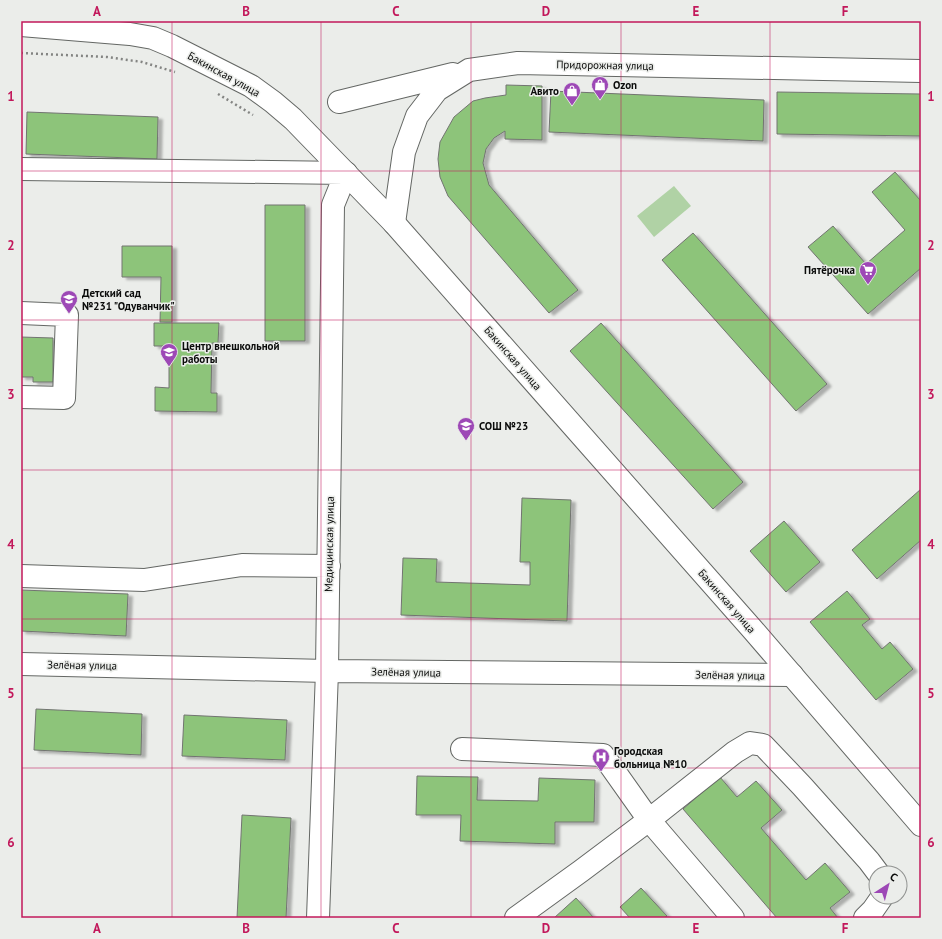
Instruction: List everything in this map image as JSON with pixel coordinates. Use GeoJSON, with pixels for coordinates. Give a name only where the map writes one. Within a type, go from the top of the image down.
{"type":"FeatureCollection","features":[{"type":"Feature","properties":{"kind":"street","name":"Бакинская улица"},"geometry":{"type":"LineString","coordinates":[[21,25],[130,34],[152,38],[172,46],[251,86],[293,119],[394,223],[753,630],[921,826]]}},
{"type":"Feature","properties":{"kind":"street","name":"Придорожная улица"},"geometry":{"type":"LineString","coordinates":[[394,223],[404,152],[417,116],[437,90],[469,70],[518,63],[921,71]]}},
{"type":"Feature","properties":{"kind":"street"},"geometry":{"type":"LineString","coordinates":[[339,102],[469,70]]}},
{"type":"Feature","properties":{"kind":"street"},"geometry":{"type":"LineString","coordinates":[[21,169],[346,173]]}},
{"type":"Feature","properties":{"kind":"street","name":"Медицинская улица"},"geometry":{"type":"LineString","coordinates":[[318,918],[327,671],[333,205],[346,173]]}},
{"type":"Feature","properties":{"kind":"street"},"geometry":{"type":"LineString","coordinates":[[21,313],[67,315],[64,398],[21,397]]}},
{"type":"Feature","properties":{"kind":"street"},"geometry":{"type":"LineString","coordinates":[[21,576],[144,580],[242,564],[329,566]]}},
{"type":"Feature","properties":{"kind":"street","name":"Зелёная улица"},"geometry":{"type":"LineString","coordinates":[[21,664],[327,671],[792,676]]}},
{"type":"Feature","properties":{"kind":"street"},"geometry":{"type":"LineString","coordinates":[[516,918],[649,820],[735,752],[750,743],[763,745],[802,786],[872,865]]}},
{"type":"Feature","properties":{"kind":"street"},"geometry":{"type":"LineString","coordinates":[[462,749],[604,755],[649,820],[733,918]]}},
{"type":"Feature","properties":{"kind":"street"},"geometry":{"type":"LineString","coordinates":[[864,918],[876,905]]}},
{"type":"Feature","properties":{"kind":"path"},"geometry":{"type":"LineString","coordinates":[[21,53],[107,57],[142,62],[178,73]]}},
{"type":"Feature","properties":{"kind":"path"},"geometry":{"type":"LineString","coordinates":[[217,94],[255,116]]}},
{"type":"Feature","properties":{"kind":"green space"},"geometry":{"type":"Polygon","coordinates":[[[674,186],[691,206],[654,237],[637,216],[674,186]]]}},
{"type":"Feature","properties":{"kind":"building"},"geometry":{"type":"Polygon","coordinates":[[[506,85],[542,86],[542,140],[505,139],[505,131],[494,138],[486,149],[483,163],[489,185],[578,290],[549,313],[448,196],[440,177],[438,159],[440,142],[454,117],[473,101],[506,95],[506,85]]]}},
{"type":"Feature","properties":{"kind":"building"},"geometry":{"type":"Polygon","coordinates":[[[551,91],[764,100],[763,141],[549,132],[551,91]]]}},
{"type":"Feature","properties":{"kind":"building"},"geometry":{"type":"Polygon","coordinates":[[[777,92],[921,94],[921,136],[777,134],[777,92]]]}},
{"type":"Feature","properties":{"kind":"building"},"geometry":{"type":"Polygon","coordinates":[[[27,112],[158,117],[157,159],[26,154],[27,112]]]}},
{"type":"Feature","properties":{"kind":"building"},"geometry":{"type":"Polygon","coordinates":[[[895,172],[921,201],[921,268],[868,314],[808,247],[833,226],[866,264],[905,230],[872,192],[895,172]]]}},
{"type":"Feature","properties":{"kind":"building"},"geometry":{"type":"Polygon","coordinates":[[[265,205],[305,205],[305,341],[265,341],[265,205]]]}},
{"type":"Feature","properties":{"kind":"building"},"geometry":{"type":"Polygon","coordinates":[[[693,233],[827,384],[796,411],[662,260],[693,233]]]}},
{"type":"Feature","properties":{"kind":"building"},"geometry":{"type":"Polygon","coordinates":[[[122,246],[172,246],[172,322],[160,322],[161,277],[122,277],[122,246]]]}},
{"type":"Feature","properties":{"kind":"building"},"geometry":{"type":"Polygon","coordinates":[[[154,323],[219,323],[218,343],[212,343],[211,393],[217,393],[217,412],[155,411],[155,387],[169,388],[169,346],[154,346],[154,323]]]}},
{"type":"Feature","properties":{"kind":"building"},"geometry":{"type":"Polygon","coordinates":[[[601,323],[743,482],[713,509],[570,351],[601,323]]]}},
{"type":"Feature","properties":{"kind":"building"},"geometry":{"type":"Polygon","coordinates":[[[21,337],[53,338],[53,382],[33,382],[33,377],[21,377],[21,337]]]}},
{"type":"Feature","properties":{"kind":"building"},"geometry":{"type":"Polygon","coordinates":[[[921,489],[921,540],[877,579],[852,550],[921,489]]]}},
{"type":"Feature","properties":{"kind":"building"},"geometry":{"type":"Polygon","coordinates":[[[522,498],[571,500],[567,621],[401,615],[403,558],[437,559],[436,582],[530,585],[530,562],[520,562],[522,498]]]}},
{"type":"Feature","properties":{"kind":"building"},"geometry":{"type":"Polygon","coordinates":[[[784,521],[820,562],[786,592],[750,551],[784,521]]]}},
{"type":"Feature","properties":{"kind":"building"},"geometry":{"type":"Polygon","coordinates":[[[21,590],[128,594],[126,636],[21,631],[21,590]]]}},
{"type":"Feature","properties":{"kind":"building"},"geometry":{"type":"Polygon","coordinates":[[[847,591],[870,619],[862,625],[882,649],[890,642],[913,669],[876,700],[810,622],[847,591]]]}},
{"type":"Feature","properties":{"kind":"building"},"geometry":{"type":"Polygon","coordinates":[[[36,709],[142,714],[141,755],[34,750],[36,709]]]}},
{"type":"Feature","properties":{"kind":"building"},"geometry":{"type":"Polygon","coordinates":[[[184,715],[287,720],[285,760],[182,756],[184,715]]]}},
{"type":"Feature","properties":{"kind":"building"},"geometry":{"type":"Polygon","coordinates":[[[417,776],[478,777],[477,800],[538,801],[539,778],[595,780],[594,822],[555,822],[555,844],[460,841],[461,815],[416,815],[417,776]]]}},
{"type":"Feature","properties":{"kind":"building"},"geometry":{"type":"Polygon","coordinates":[[[720,777],[737,797],[756,781],[782,810],[761,828],[806,880],[825,863],[850,892],[830,908],[838,918],[777,918],[683,809],[720,777]]]}},
{"type":"Feature","properties":{"kind":"building"},"geometry":{"type":"Polygon","coordinates":[[[242,815],[291,818],[286,918],[237,918],[242,815]]]}},
{"type":"Feature","properties":{"kind":"building"},"geometry":{"type":"Polygon","coordinates":[[[641,888],[667,916],[664,918],[630,918],[620,907],[641,888]]]}},
{"type":"Feature","properties":{"kind":"building"},"geometry":{"type":"Polygon","coordinates":[[[576,898],[594,918],[554,918],[576,898]]]}},
{"type":"Feature","properties":{"kind":"place","name":"Ozon"},"geometry":{"type":"Point","coordinates":[600,100]}},
{"type":"Feature","properties":{"kind":"place","name":"Авито"},"geometry":{"type":"Point","coordinates":[572,106]}},
{"type":"Feature","properties":{"kind":"place","name":"Пятёрочка"},"geometry":{"type":"Point","coordinates":[868,285]}},
{"type":"Feature","properties":{"kind":"place","name":"Детский сад №231 \"Одуванчик\""},"geometry":{"type":"Point","coordinates":[69,314]}},
{"type":"Feature","properties":{"kind":"place","name":"Центр внешкольной работы"},"geometry":{"type":"Point","coordinates":[169,367]}},
{"type":"Feature","properties":{"kind":"place","name":"СОШ №23"},"geometry":{"type":"Point","coordinates":[466,441]}},
{"type":"Feature","properties":{"kind":"place","name":"Городская больница №10"},"geometry":{"type":"Point","coordinates":[601,772]}}]}
